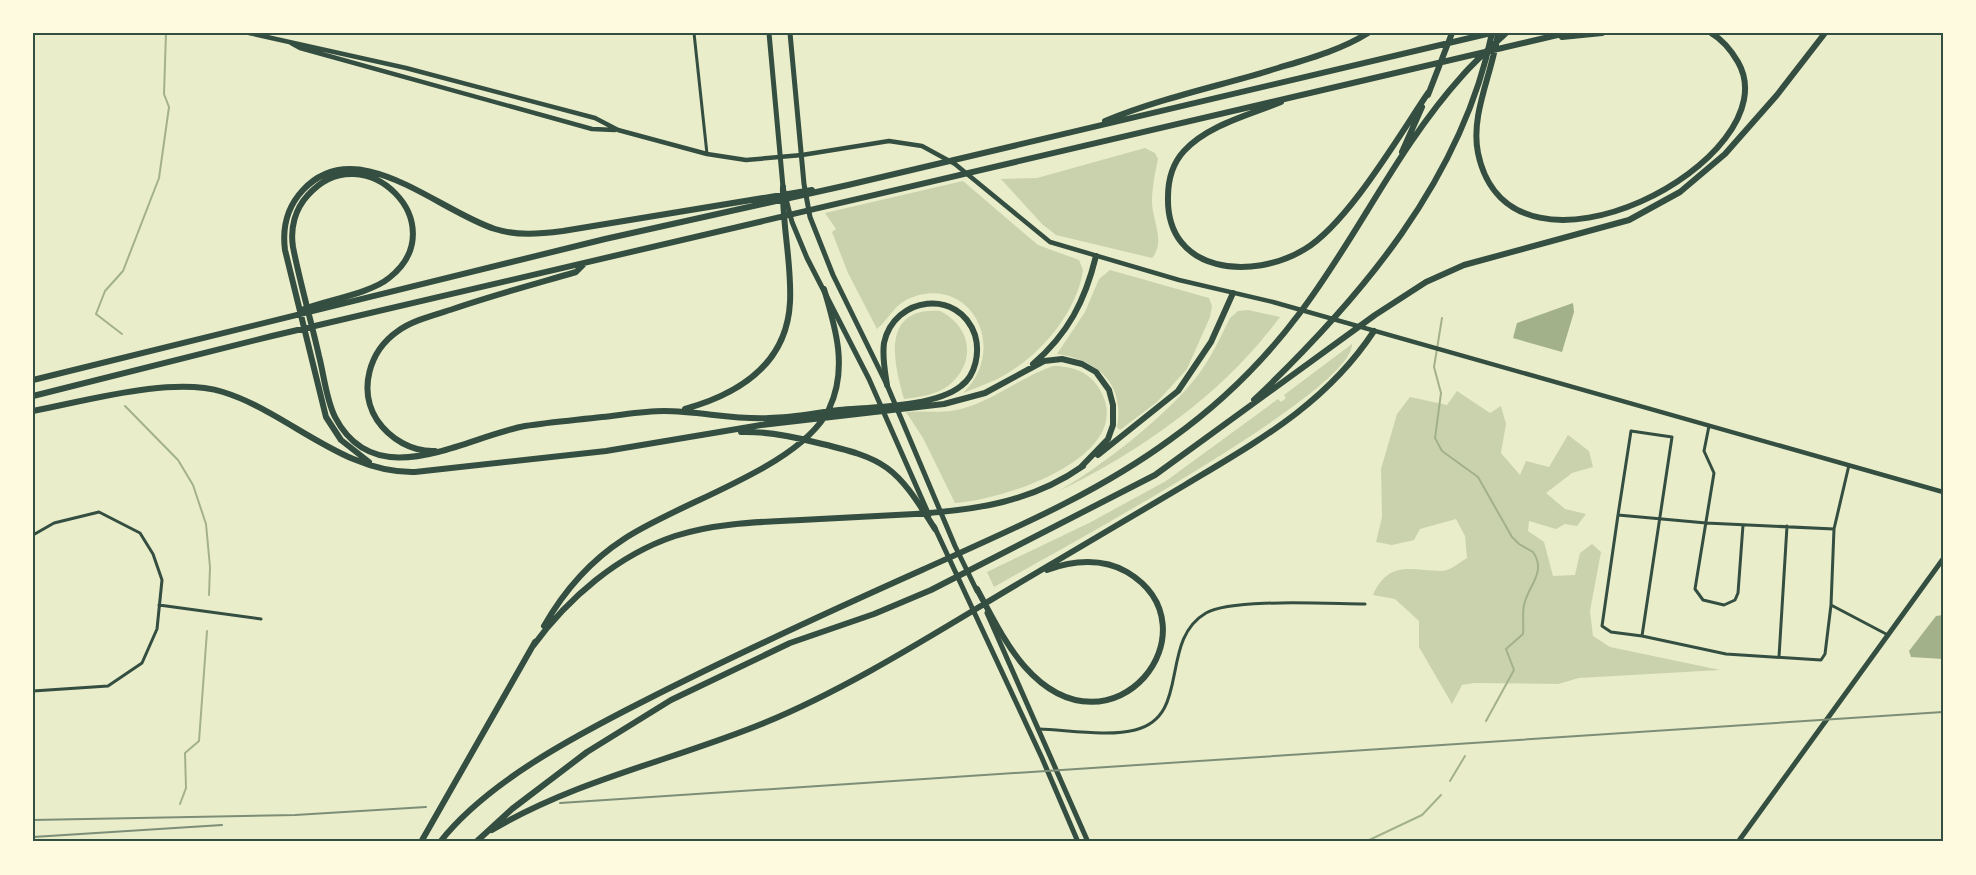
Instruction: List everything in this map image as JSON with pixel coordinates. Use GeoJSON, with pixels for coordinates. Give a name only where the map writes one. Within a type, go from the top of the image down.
{"type":"FeatureCollection","features":[{"type":"Feature","properties":{"kind":"highway"},"geometry":{"type":"LineString","coordinates":[[1087,129],[1136,109],[1297,63],[1335,50],[1368,33]]}},
{"type":"Feature","properties":{"kind":"highway"},"geometry":{"type":"LineString","coordinates":[[1395,166],[1452,33]]}},
{"type":"Feature","properties":{"kind":"highway"},"geometry":{"type":"LineString","coordinates":[[33,380],[605,239],[848,185],[1492,33],[1469,112],[1424,198],[1363,286],[1308,349],[1234,419]]}},
{"type":"Feature","properties":{"kind":"highway"},"geometry":{"type":"LineString","coordinates":[[1498,33],[1480,114],[1477,140],[1482,165],[1492,185],[1508,203],[1532,215],[1561,221],[1587,218],[1628,206],[1671,185],[1696,167],[1726,137],[1738,119],[1745,97],[1743,70],[1725,44],[1711,33]]}},
{"type":"Feature","properties":{"kind":"highway"},"geometry":{"type":"LineString","coordinates":[[440,842],[451,828],[549,752],[727,659],[1065,504],[1142,460],[1210,409],[1277,341],[1319,286],[1395,166],[1448,93],[1506,33]]}},
{"type":"Feature","properties":{"kind":"highway"},"geometry":{"type":"LineString","coordinates":[[33,396],[272,336],[1566,33]]}},
{"type":"Feature","properties":{"kind":"highway"},"geometry":{"type":"LineString","coordinates":[[1537,40],[1602,33]]}},
{"type":"Feature","properties":{"kind":"highway"},"geometry":{"type":"LineString","coordinates":[[478,840],[512,809],[587,752],[642,716],[729,670],[790,643],[874,614],[931,590],[1121,494],[1176,461],[1402,296],[1464,265],[1629,220],[1680,192],[1725,153],[1777,95],[1825,33]]}},
{"type":"Feature","properties":{"kind":"highway"},"geometry":{"type":"LineString","coordinates":[[1301,94],[1208,132],[1185,150],[1176,162],[1168,190],[1170,219],[1181,240],[1200,258],[1218,266],[1250,268],[1286,259],[1306,249],[1331,227],[1348,207],[1428,93]]}},
{"type":"Feature","properties":{"kind":"highway"},"geometry":{"type":"LineString","coordinates":[[385,469],[357,454],[337,434],[323,409],[291,277],[284,234],[292,204],[313,181],[328,172],[345,168],[360,168],[383,175],[485,226],[524,234],[563,231],[773,195],[848,185]]}},
{"type":"Feature","properties":{"kind":"highway"},"geometry":{"type":"LineString","coordinates":[[279,319],[334,298],[372,287],[393,275],[406,257],[412,237],[411,217],[402,198],[383,182],[359,175],[341,176],[319,186],[303,202],[293,224],[293,248],[300,275],[322,369],[336,419],[348,435],[366,449],[386,456],[410,458],[525,426],[656,411],[769,418],[834,417],[866,410]]}},
{"type":"Feature","properties":{"kind":"highway"},"geometry":{"type":"LineString","coordinates":[[679,411],[711,402],[741,387],[762,370],[775,354],[786,328],[791,300],[783,187]]}},
{"type":"Feature","properties":{"kind":"highway"},"geometry":{"type":"LineString","coordinates":[[1025,370],[1049,349],[1074,318],[1090,282],[1096,256]]}},
{"type":"Feature","properties":{"kind":"highway"},"geometry":{"type":"LineString","coordinates":[[453,447],[428,451],[412,448],[391,435],[379,422],[369,400],[367,386],[371,365],[382,345],[398,330],[416,322],[482,299],[576,272],[583,265]]}},
{"type":"Feature","properties":{"kind":"highway"},"geometry":{"type":"LineString","coordinates":[[421,842],[533,646],[565,593],[582,573],[623,539],[770,463],[811,436],[829,409],[840,360],[838,338],[824,289]]}},
{"type":"Feature","properties":{"kind":"highway"},"geometry":{"type":"LineString","coordinates":[[533,646],[566,607],[594,582],[624,560],[673,536],[716,526],[756,522],[959,511],[1023,498],[1043,490],[1080,468],[1160,409],[1178,392],[1206,351],[1233,293]]}},
{"type":"Feature","properties":{"kind":"highway"},"geometry":{"type":"LineString","coordinates":[[887,385],[884,343],[893,323],[917,304],[940,303],[950,306],[961,313],[974,332],[977,342],[976,364],[961,387],[923,404]]}},
{"type":"Feature","properties":{"kind":"highway"},"geometry":{"type":"LineString","coordinates":[[478,840],[514,818],[561,796],[732,736],[803,706],[961,617],[1254,443],[1293,417],[1355,360],[1374,331]]}},
{"type":"Feature","properties":{"kind":"highway"},"geometry":{"type":"LineString","coordinates":[[33,411],[151,389],[190,387],[214,390],[241,399],[348,456],[385,469],[415,472],[529,460],[709,435],[839,410],[866,410],[958,401],[985,393],[1044,361],[1069,360],[1089,368],[1105,384],[1113,405],[1110,433],[1104,445],[1080,468]]}},
{"type":"Feature","properties":{"kind":"highway"},"geometry":{"type":"LineString","coordinates":[[709,435],[756,431],[866,454],[883,465],[910,490],[935,529]]}},
{"type":"Feature","properties":{"kind":"highway"},"geometry":{"type":"LineString","coordinates":[[976,589],[1019,659],[1037,678],[1059,693],[1085,701],[1113,699],[1130,691],[1146,677],[1157,658],[1162,634],[1159,610],[1144,584],[1122,569],[1096,562],[1058,566],[1027,579]]}},
{"type":"Feature","properties":{"kind":"main road"},"geometry":{"type":"LineString","coordinates":[[249,33],[406,68],[585,116],[618,130],[707,154],[746,160],[802,155],[889,141],[911,143],[932,150],[973,179],[1038,235],[1050,242],[1709,424],[1943,492]]}},
{"type":"Feature","properties":{"kind":"main road"},"geometry":{"type":"LineString","coordinates":[[770,33],[783,187],[792,222],[869,379],[1078,842]]}},
{"type":"Feature","properties":{"kind":"main road"},"geometry":{"type":"LineString","coordinates":[[790,33],[804,184],[810,217],[833,275],[887,385],[955,546],[1088,842]]}},
{"type":"Feature","properties":{"kind":"main road"},"geometry":{"type":"LineString","coordinates":[[291,42],[300,48],[592,129],[618,130]]}},
{"type":"Feature","properties":{"kind":"main road"},"geometry":{"type":"LineString","coordinates":[[1738,842],[1943,559]]}},
{"type":"Feature","properties":{"kind":"street"},"geometry":{"type":"LineString","coordinates":[[694,33],[707,154]]}},
{"type":"Feature","properties":{"kind":"street"},"geometry":{"type":"LineString","coordinates":[[1709,424],[1704,451],[1714,473],[1695,589],[1703,600],[1724,605],[1735,600],[1738,593],[1743,525]]}},
{"type":"Feature","properties":{"kind":"street"},"geometry":{"type":"LineString","coordinates":[[1642,636],[1662,519],[1672,437],[1630,431],[1602,626],[1611,632],[1642,636],[1726,654],[1821,660],[1825,654],[1831,605],[1834,529],[1849,465]]}},
{"type":"Feature","properties":{"kind":"street"},"geometry":{"type":"LineString","coordinates":[[33,535],[54,523],[79,515],[99,512],[124,522],[140,533],[153,554],[162,579],[157,628],[142,663],[108,686],[33,691]]}},
{"type":"Feature","properties":{"kind":"street"},"geometry":{"type":"LineString","coordinates":[[1618,514],[1706,523],[1834,529]]}},
{"type":"Feature","properties":{"kind":"street"},"geometry":{"type":"LineString","coordinates":[[1779,657],[1787,526]]}},
{"type":"Feature","properties":{"kind":"street"},"geometry":{"type":"LineString","coordinates":[[1039,729],[1134,730],[1155,723],[1168,704],[1178,650],[1189,625],[1208,612],[1233,606],[1365,604]]}},
{"type":"Feature","properties":{"kind":"street"},"geometry":{"type":"LineString","coordinates":[[159,605],[261,619]]}},
{"type":"Feature","properties":{"kind":"street"},"geometry":{"type":"LineString","coordinates":[[1831,605],[1888,635]]}},
{"type":"Feature","properties":{"kind":"shaded area"},"geometry":{"type":"Polygon","coordinates":[[[1145,148],[1155,153],[1158,159],[1152,202],[1158,245],[1152,258],[1056,235],[1042,224],[1001,179],[1037,178],[1145,148]]]}},
{"type":"Feature","properties":{"kind":"shaded area"},"geometry":{"type":"Polygon","coordinates":[[[963,181],[1038,245],[1079,260],[1083,270],[1075,298],[1068,312],[1039,349],[1011,371],[963,393],[977,375],[983,355],[982,335],[976,318],[964,304],[948,295],[928,293],[901,303],[877,329],[848,273],[832,232],[836,229],[825,213],[963,181]]]}},
{"type":"Feature","properties":{"kind":"shaded area"},"geometry":{"type":"Polygon","coordinates":[[[1110,270],[1209,298],[1212,306],[1210,317],[1187,369],[1157,402],[1120,430],[1117,427],[1117,398],[1105,376],[1084,362],[1057,354],[1085,312],[1099,279],[1110,270]]]}},
{"type":"Feature","properties":{"kind":"shaded area"},"geometry":{"type":"Polygon","coordinates":[[[1573,303],[1574,312],[1562,352],[1513,338],[1517,323],[1573,303]]]}},
{"type":"Feature","properties":{"kind":"shaded area"},"geometry":{"type":"Polygon","coordinates":[[[1248,310],[1280,317],[1258,345],[1208,395],[1151,438],[1059,491],[1114,454],[1169,407],[1203,368],[1230,318],[1238,311],[1248,310]]]}},
{"type":"Feature","properties":{"kind":"shaded area"},"geometry":{"type":"Polygon","coordinates":[[[940,311],[959,326],[964,336],[967,356],[963,367],[948,386],[938,392],[904,399],[895,353],[900,327],[908,318],[921,312],[940,311]]]}},
{"type":"Feature","properties":{"kind":"shaded area"},"geometry":{"type":"Polygon","coordinates":[[[1352,344],[1339,367],[1304,398],[1253,434],[1131,510],[994,587],[987,572],[1089,523],[1166,481],[1278,399],[1281,402],[1286,398],[1284,395],[1352,344]]]}},
{"type":"Feature","properties":{"kind":"shaded area"},"geometry":{"type":"Polygon","coordinates":[[[1053,366],[1080,371],[1096,384],[1107,414],[1100,436],[1083,455],[1059,471],[1031,484],[1002,494],[955,503],[923,438],[906,412],[961,409],[985,400],[1053,366]]]}},
{"type":"Feature","properties":{"kind":"shaded area"},"geometry":{"type":"Polygon","coordinates":[[[1457,391],[1490,413],[1501,406],[1506,424],[1501,453],[1520,475],[1526,461],[1549,467],[1568,435],[1589,451],[1593,467],[1572,473],[1546,493],[1565,509],[1586,514],[1577,526],[1565,524],[1556,529],[1529,521],[1528,531],[1544,542],[1553,576],[1575,575],[1580,553],[1592,544],[1601,552],[1590,611],[1593,636],[1610,647],[1720,670],[1579,678],[1558,684],[1474,683],[1462,685],[1452,704],[1419,647],[1419,621],[1395,599],[1373,595],[1386,576],[1394,572],[1412,569],[1445,571],[1467,558],[1465,536],[1456,519],[1420,529],[1414,540],[1392,545],[1376,542],[1382,517],[1381,469],[1397,414],[1410,397],[1447,405],[1457,391]]]}},
{"type":"Feature","properties":{"kind":"shaded area"},"geometry":{"type":"Polygon","coordinates":[[[1943,615],[1943,659],[1911,657],[1909,651],[1936,616],[1943,615]]]}},
{"type":"Feature","properties":{"kind":"waterway"},"geometry":{"type":"LineString","coordinates":[[122,334],[96,314],[105,291],[123,271],[159,178],[169,107],[164,94],[166,33]]}},
{"type":"Feature","properties":{"kind":"waterway"},"geometry":{"type":"LineString","coordinates":[[1442,318],[1434,367],[1441,393],[1435,438],[1442,451],[1478,477],[1512,537],[1533,552],[1538,566],[1524,605],[1523,634],[1506,649],[1514,670],[1486,721]]}},
{"type":"Feature","properties":{"kind":"waterway"},"geometry":{"type":"LineString","coordinates":[[125,406],[178,460],[193,485],[206,524],[210,567],[209,595]]}},
{"type":"Feature","properties":{"kind":"waterway"},"geometry":{"type":"LineString","coordinates":[[180,804],[186,788],[185,753],[199,741],[207,631]]}},
{"type":"Feature","properties":{"kind":"waterway"},"geometry":{"type":"LineString","coordinates":[[1450,781],[1465,756]]}},
{"type":"Feature","properties":{"kind":"waterway"},"geometry":{"type":"LineString","coordinates":[[1365,842],[1422,815],[1441,795]]}},
{"type":"Feature","properties":{"kind":"railway"},"geometry":{"type":"LineString","coordinates":[[560,803],[1943,712]]}},
{"type":"Feature","properties":{"kind":"railway"},"geometry":{"type":"LineString","coordinates":[[33,820],[295,815],[426,807]]}},
{"type":"Feature","properties":{"kind":"railway"},"geometry":{"type":"LineString","coordinates":[[33,837],[222,825]]}}]}
